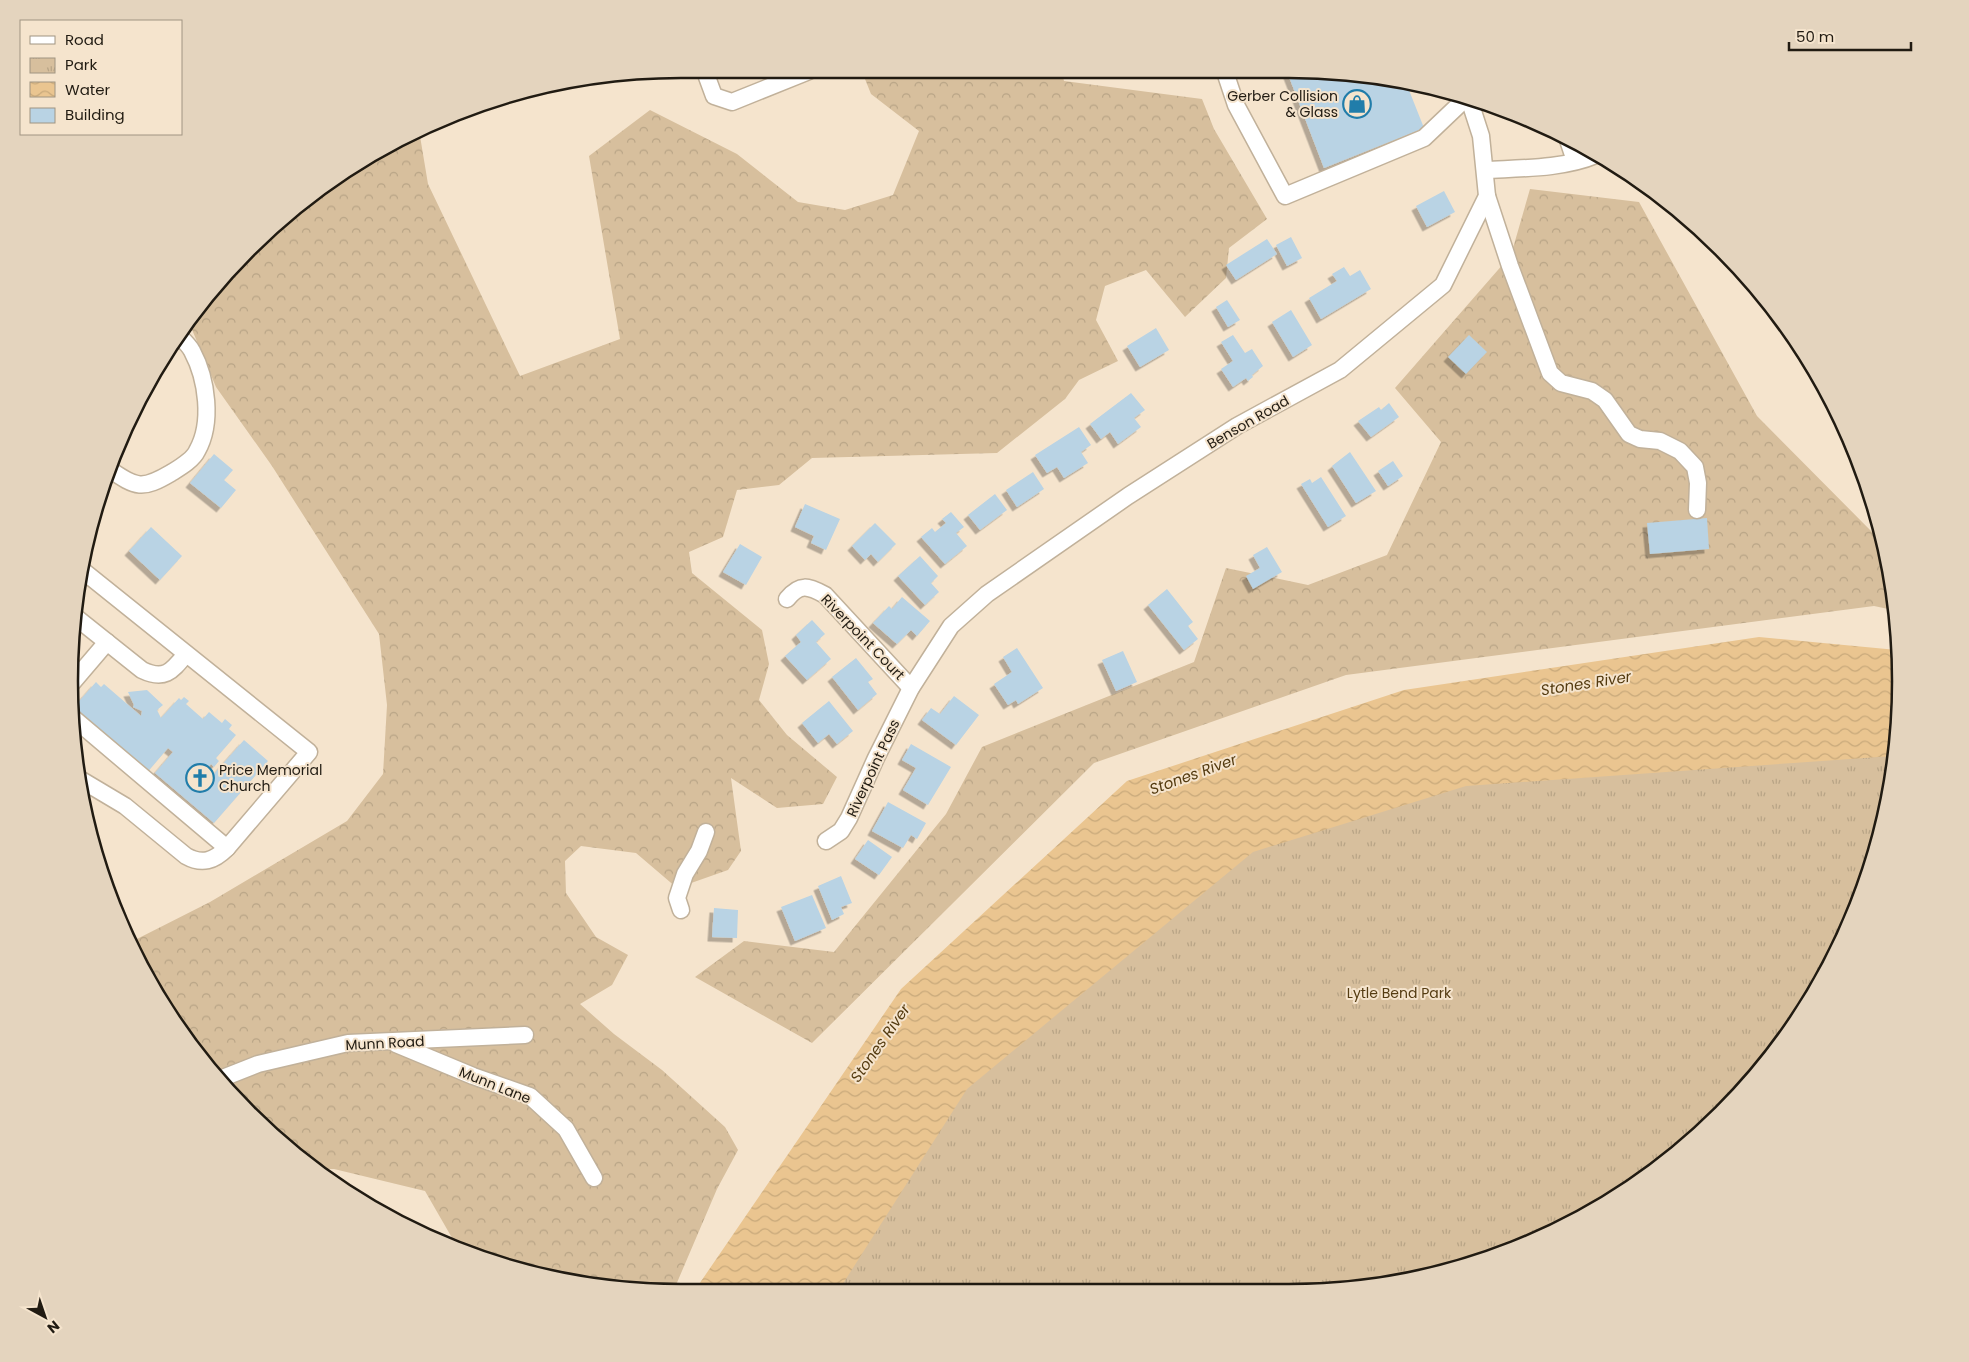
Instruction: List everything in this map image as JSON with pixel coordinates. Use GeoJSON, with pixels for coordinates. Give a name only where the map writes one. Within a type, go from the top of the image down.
{"type":"FeatureCollection","features":[{"type":"Feature","properties":{"kind":"street"},"geometry":{"type":"LineString","coordinates":[[707,78],[714,96],[732,102],[792,78]]}},
{"type":"Feature","properties":{"kind":"street"},"geometry":{"type":"LineString","coordinates":[[1227,78],[1236,105],[1285,196],[1424,138],[1467,105]]}},
{"type":"Feature","properties":{"kind":"street"},"geometry":{"type":"LineString","coordinates":[[1471,107],[1481,136],[1487,196],[1510,266],[1550,373],[1561,383],[1592,391],[1605,400],[1629,434],[1640,439],[1660,441],[1680,451],[1695,467],[1698,483],[1697,510]]}},
{"type":"Feature","properties":{"kind":"street"},"geometry":{"type":"LineString","coordinates":[[1570,148],[1574,161]]}},
{"type":"Feature","properties":{"kind":"street"},"geometry":{"type":"LineString","coordinates":[[1484,170],[1516,169],[1574,161],[1588,157]]}},
{"type":"Feature","properties":{"kind":"street","name":"Benson Road"},"geometry":{"type":"LineString","coordinates":[[912,688],[951,626],[987,594],[1128,496],[1237,426],[1340,370],[1443,285],[1487,196]]}},
{"type":"Feature","properties":{"kind":"street"},"geometry":{"type":"LineString","coordinates":[[115,472],[137,485],[153,484],[176,470],[196,453],[208,420],[206,399],[199,369],[192,350],[183,340]]}},
{"type":"Feature","properties":{"kind":"street"},"geometry":{"type":"LineString","coordinates":[[87,574],[309,752],[227,848],[209,861],[194,860],[186,856],[125,806],[87,783]]}},
{"type":"Feature","properties":{"kind":"street","name":"Riverpoint Court"},"geometry":{"type":"LineString","coordinates":[[787,599],[795,590],[801,588],[815,590],[825,595],[912,688]]}},
{"type":"Feature","properties":{"kind":"street"},"geometry":{"type":"LineString","coordinates":[[81,621],[142,670],[152,675],[159,675],[174,669],[186,654]]}},
{"type":"Feature","properties":{"kind":"street"},"geometry":{"type":"LineString","coordinates":[[78,675],[107,642]]}},
{"type":"Feature","properties":{"kind":"street","name":"Riverpoint Pass"},"geometry":{"type":"LineString","coordinates":[[826,841],[841,831],[850,818],[876,758],[912,688]]}},
{"type":"Feature","properties":{"kind":"street"},"geometry":{"type":"LineString","coordinates":[[79,723],[227,848]]}},
{"type":"Feature","properties":{"kind":"street"},"geometry":{"type":"LineString","coordinates":[[681,910],[677,898],[679,890],[685,874],[699,851],[706,832]]}},
{"type":"Feature","properties":{"kind":"street","name":"Munn Road"},"geometry":{"type":"LineString","coordinates":[[225,1077],[258,1064],[348,1043],[525,1035]]}},
{"type":"Feature","properties":{"kind":"street","name":"Munn Lane"},"geometry":{"type":"LineString","coordinates":[[391,1042],[473,1076],[530,1096],[566,1129],[594,1178]]}},
{"type":"Feature","properties":{"kind":"green space"},"geometry":{"type":"Polygon","coordinates":[[[865,78],[1063,78],[1064,81],[1202,99],[1214,129],[1267,219],[1229,248],[1226,278],[1185,317],[1146,270],[1105,286],[1096,320],[1118,361],[1079,380],[1065,399],[997,453],[812,458],[779,485],[737,490],[723,537],[689,552],[692,573],[762,630],[769,664],[759,700],[787,735],[837,777],[823,804],[777,808],[731,778],[741,851],[728,870],[677,888],[636,853],[581,846],[565,861],[566,893],[596,937],[628,955],[612,985],[580,1004],[614,1034],[662,1070],[725,1127],[738,1150],[717,1189],[676,1284],[602,1279],[563,1273],[525,1264],[453,1240],[425,1191],[334,1169],[327,1169],[283,1135],[227,1079],[202,1048],[158,983],[136,939],[210,902],[347,821],[383,774],[387,705],[379,634],[272,466],[216,387],[192,329],[227,283],[283,227],[346,179],[379,158],[420,137],[428,184],[520,376],[620,339],[589,156],[650,110],[737,154],[798,202],[845,210],[893,195],[919,131],[871,94],[865,78]]]}},
{"type":"Feature","properties":{"kind":"green space"},"geometry":{"type":"Polygon","coordinates":[[[1530,189],[1639,202],[1757,416],[1873,533],[1880,563],[1887,609],[1874,606],[1346,675],[1094,763],[812,1043],[695,977],[744,941],[834,952],[946,814],[982,747],[1194,662],[1226,568],[1308,585],[1387,555],[1441,442],[1395,388],[1511,255],[1530,189]]]}},
{"type":"Feature","properties":{"kind":"green space","name":"Lytle Bend Park"},"geometry":{"type":"Polygon","coordinates":[[[1892,683],[1886,760],[1880,799],[1871,837],[1846,912],[1811,983],[1767,1048],[1715,1108],[1686,1135],[1623,1183],[1590,1204],[1555,1222],[1519,1239],[1444,1264],[1406,1273],[1327,1283],[718,1284],[1122,799],[1892,683]]]}},
{"type":"Feature","properties":{"kind":"water","name":"Stones River"},"geometry":{"type":"Polygon","coordinates":[[[1759,637],[1890,649],[1892,681],[1886,756],[1466,786],[1253,852],[967,1089],[843,1284],[699,1284],[901,989],[1127,781],[1404,690],[1759,637]]]}},
{"type":"Feature","properties":{"kind":"building","name":"Gerber Collision & Glass"},"geometry":{"type":"Polygon","coordinates":[[[1289,78],[1327,79],[1409,90],[1424,128],[1324,168],[1289,78]]]}},
{"type":"Feature","properties":{"kind":"building"},"geometry":{"type":"Polygon","coordinates":[[[1444,191],[1455,212],[1427,227],[1416,206],[1444,191]]]}},
{"type":"Feature","properties":{"kind":"building"},"geometry":{"type":"Polygon","coordinates":[[[1291,237],[1302,258],[1287,266],[1276,245],[1291,237]]]}},
{"type":"Feature","properties":{"kind":"building"},"geometry":{"type":"Polygon","coordinates":[[[1267,239],[1277,254],[1236,280],[1226,265],[1267,239]]]}},
{"type":"Feature","properties":{"kind":"building"},"geometry":{"type":"Polygon","coordinates":[[[1344,267],[1350,276],[1360,270],[1371,289],[1321,319],[1309,298],[1337,281],[1332,274],[1344,267]]]}},
{"type":"Feature","properties":{"kind":"building"},"geometry":{"type":"Polygon","coordinates":[[[1227,300],[1240,320],[1228,327],[1216,307],[1227,300]]]}},
{"type":"Feature","properties":{"kind":"building"},"geometry":{"type":"Polygon","coordinates":[[[1291,310],[1312,345],[1293,357],[1272,322],[1291,310]]]}},
{"type":"Feature","properties":{"kind":"building"},"geometry":{"type":"Polygon","coordinates":[[[1156,328],[1169,350],[1140,367],[1127,346],[1156,328]]]}},
{"type":"Feature","properties":{"kind":"building"},"geometry":{"type":"Polygon","coordinates":[[[1233,335],[1245,353],[1252,349],[1263,366],[1248,381],[1246,378],[1233,387],[1221,369],[1233,361],[1221,342],[1233,335]]]}},
{"type":"Feature","properties":{"kind":"building"},"geometry":{"type":"Polygon","coordinates":[[[1469,335],[1487,352],[1466,374],[1448,357],[1469,335]]]}},
{"type":"Feature","properties":{"kind":"building"},"geometry":{"type":"Polygon","coordinates":[[[1131,393],[1145,410],[1134,418],[1141,427],[1118,444],[1110,432],[1101,439],[1090,424],[1131,393]]]}},
{"type":"Feature","properties":{"kind":"building"},"geometry":{"type":"Polygon","coordinates":[[[1389,403],[1399,417],[1371,437],[1358,421],[1379,407],[1381,410],[1389,403]]]}},
{"type":"Feature","properties":{"kind":"building"},"geometry":{"type":"Polygon","coordinates":[[[1079,427],[1091,445],[1081,452],[1088,463],[1064,478],[1057,467],[1047,473],[1035,455],[1079,427]]]}},
{"type":"Feature","properties":{"kind":"building"},"geometry":{"type":"Polygon","coordinates":[[[1350,452],[1376,491],[1356,503],[1332,466],[1350,452]]]}},
{"type":"Feature","properties":{"kind":"building"},"geometry":{"type":"Polygon","coordinates":[[[214,454],[233,470],[224,480],[236,490],[221,508],[190,483],[214,454]]]}},
{"type":"Feature","properties":{"kind":"building"},"geometry":{"type":"Polygon","coordinates":[[[1393,461],[1403,476],[1388,486],[1378,471],[1393,461]]]}},
{"type":"Feature","properties":{"kind":"building"},"geometry":{"type":"Polygon","coordinates":[[[1033,472],[1044,489],[1017,507],[1006,490],[1033,472]]]}},
{"type":"Feature","properties":{"kind":"building"},"geometry":{"type":"Polygon","coordinates":[[[1321,477],[1346,516],[1328,527],[1301,484],[1310,479],[1312,483],[1321,477]]]}},
{"type":"Feature","properties":{"kind":"building"},"geometry":{"type":"Polygon","coordinates":[[[995,494],[1007,510],[980,530],[968,515],[995,494]]]}},
{"type":"Feature","properties":{"kind":"building"},"geometry":{"type":"Polygon","coordinates":[[[805,504],[840,519],[826,550],[811,543],[814,536],[795,527],[805,504]]]}},
{"type":"Feature","properties":{"kind":"building"},"geometry":{"type":"Polygon","coordinates":[[[951,512],[964,527],[956,533],[967,546],[945,564],[921,537],[932,528],[935,532],[946,523],[942,519],[951,512]]]}},
{"type":"Feature","properties":{"kind":"building"},"geometry":{"type":"Polygon","coordinates":[[[1707,518],[1709,549],[1650,554],[1647,523],[1707,518]]]}},
{"type":"Feature","properties":{"kind":"building"},"geometry":{"type":"Polygon","coordinates":[[[875,523],[896,544],[878,562],[871,554],[865,560],[852,546],[875,523]]]}},
{"type":"Feature","properties":{"kind":"building"},"geometry":{"type":"Polygon","coordinates":[[[151,527],[182,556],[160,580],[129,551],[151,527]]]}},
{"type":"Feature","properties":{"kind":"building"},"geometry":{"type":"Polygon","coordinates":[[[740,544],[762,557],[746,585],[723,572],[740,544]]]}},
{"type":"Feature","properties":{"kind":"building"},"geometry":{"type":"Polygon","coordinates":[[[1267,547],[1282,572],[1253,589],[1246,576],[1260,568],[1253,555],[1267,547]]]}},
{"type":"Feature","properties":{"kind":"building"},"geometry":{"type":"Polygon","coordinates":[[[920,556],[938,576],[931,583],[939,592],[925,605],[898,576],[920,556]]]}},
{"type":"Feature","properties":{"kind":"building"},"geometry":{"type":"Polygon","coordinates":[[[1167,589],[1193,622],[1188,626],[1198,639],[1184,650],[1148,605],[1167,589]]]}},
{"type":"Feature","properties":{"kind":"building"},"geometry":{"type":"Polygon","coordinates":[[[902,597],[930,621],[917,636],[911,630],[897,644],[873,623],[889,606],[892,609],[902,597]]]}},
{"type":"Feature","properties":{"kind":"building"},"geometry":{"type":"Polygon","coordinates":[[[812,620],[825,634],[816,642],[831,659],[807,680],[785,656],[801,642],[796,635],[812,620]]]}},
{"type":"Feature","properties":{"kind":"building"},"geometry":{"type":"Polygon","coordinates":[[[1017,648],[1043,688],[1018,704],[1016,700],[1008,705],[994,684],[1012,672],[1003,657],[1017,648]]]}},
{"type":"Feature","properties":{"kind":"building"},"geometry":{"type":"Polygon","coordinates":[[[1123,651],[1137,682],[1116,691],[1102,660],[1123,651]]]}},
{"type":"Feature","properties":{"kind":"building"},"geometry":{"type":"Polygon","coordinates":[[[856,658],[873,679],[868,682],[877,694],[858,710],[832,677],[856,658]]]}},
{"type":"Feature","properties":{"kind":"building"},"geometry":{"type":"Polygon","coordinates":[[[96,682],[101,687],[104,684],[141,716],[142,711],[133,707],[134,705],[128,692],[147,690],[163,705],[157,710],[161,718],[179,698],[181,700],[184,697],[189,701],[186,704],[203,719],[209,712],[222,723],[225,719],[232,725],[229,729],[236,735],[216,758],[219,761],[214,767],[211,764],[206,770],[213,775],[244,740],[268,761],[214,823],[155,773],[173,752],[168,748],[145,775],[79,715],[79,702],[96,682]]]}},
{"type":"Feature","properties":{"kind":"building"},"geometry":{"type":"Polygon","coordinates":[[[954,696],[979,715],[956,745],[922,720],[931,708],[940,714],[954,696]]]}},
{"type":"Feature","properties":{"kind":"building"},"geometry":{"type":"Polygon","coordinates":[[[829,701],[853,731],[837,744],[829,734],[818,743],[802,723],[829,701]]]}},
{"type":"Feature","properties":{"kind":"building"},"geometry":{"type":"Polygon","coordinates":[[[911,744],[951,767],[928,805],[903,790],[916,768],[902,760],[911,744]]]}},
{"type":"Feature","properties":{"kind":"building"},"geometry":{"type":"Polygon","coordinates":[[[888,802],[926,823],[917,839],[911,835],[903,848],[872,831],[888,802]]]}},
{"type":"Feature","properties":{"kind":"building"},"geometry":{"type":"Polygon","coordinates":[[[868,840],[892,857],[879,875],[855,859],[868,840]]]}},
{"type":"Feature","properties":{"kind":"building"},"geometry":{"type":"Polygon","coordinates":[[[841,876],[852,903],[841,907],[844,914],[832,920],[818,886],[841,876]]]}},
{"type":"Feature","properties":{"kind":"building"},"geometry":{"type":"Polygon","coordinates":[[[812,895],[826,928],[795,941],[781,907],[812,895]]]}},
{"type":"Feature","properties":{"kind":"building"},"geometry":{"type":"Polygon","coordinates":[[[714,908],[738,910],[737,938],[712,937],[714,908]]]}},
{"type":"Feature","properties":{"kind":"place","name":"Gerber Collision & Glass"},"geometry":{"type":"Point","coordinates":[1357,104]}},
{"type":"Feature","properties":{"kind":"place","name":"Price Memorial Church"},"geometry":{"type":"Point","coordinates":[200,778]}}]}
